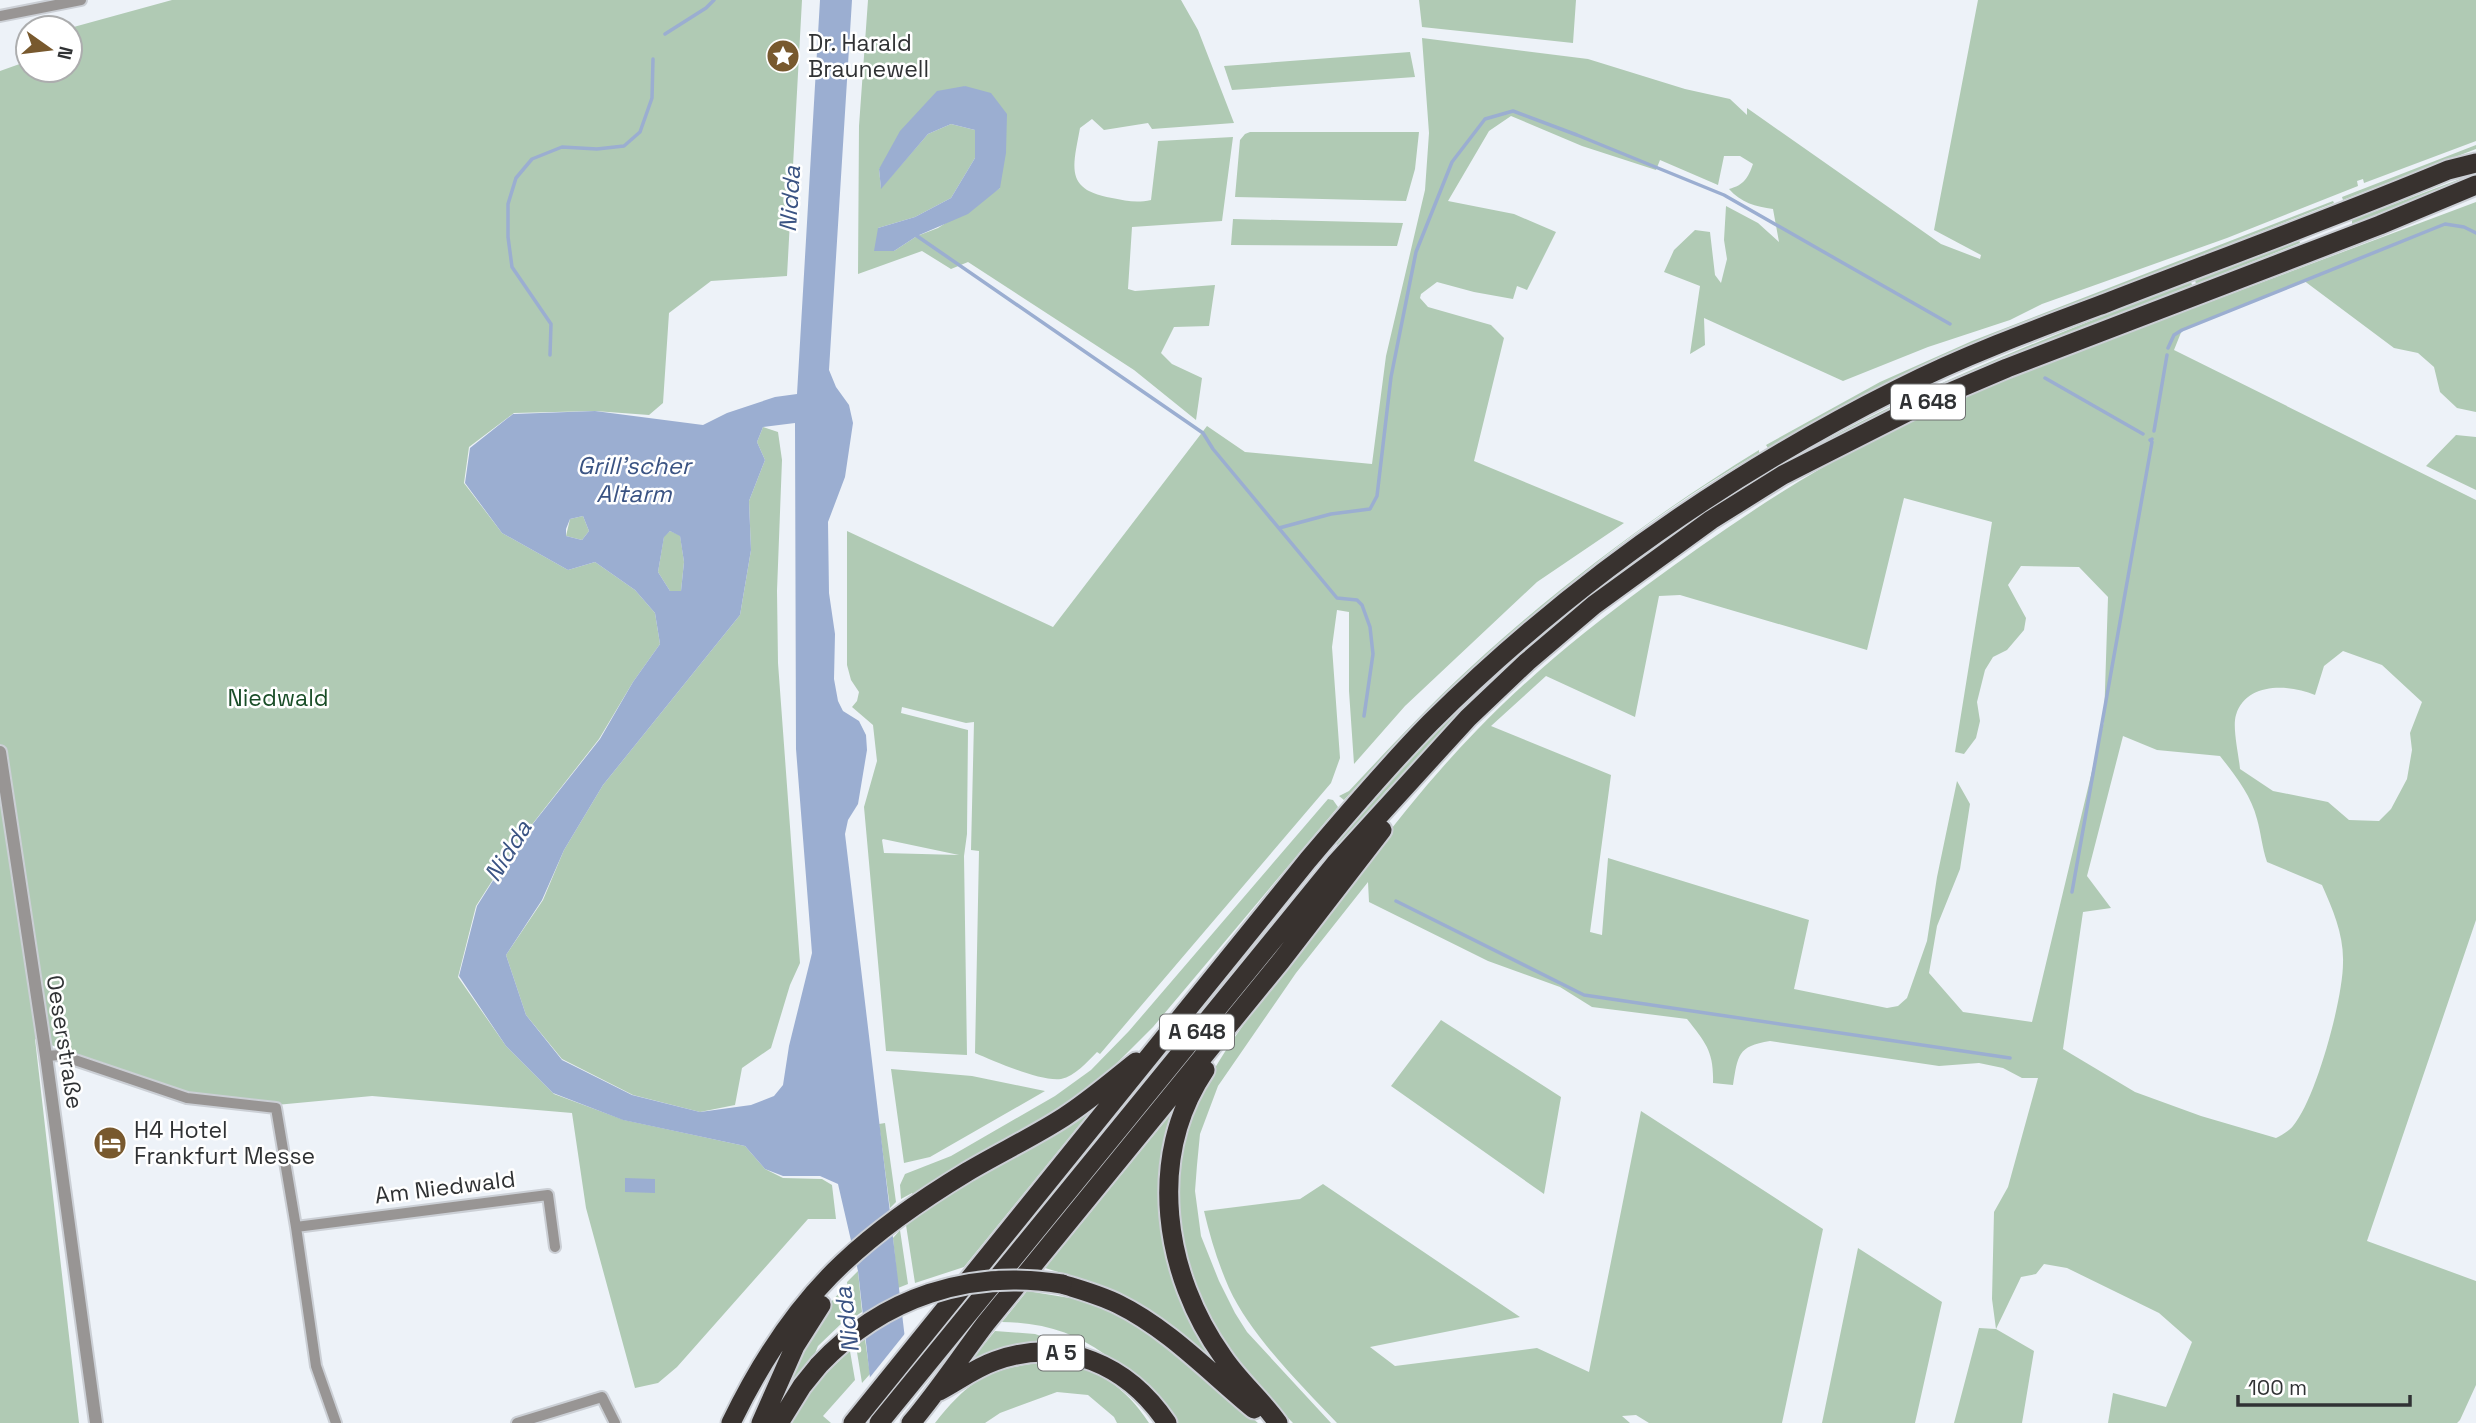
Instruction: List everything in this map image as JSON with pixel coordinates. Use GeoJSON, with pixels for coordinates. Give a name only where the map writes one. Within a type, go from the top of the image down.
{"type":"FeatureCollection","features":[{"type":"Feature","properties":{"kind":"highway"},"geometry":{"type":"LineString","coordinates":[[2448,170],[2476,155]]}},
{"type":"Feature","properties":{"kind":"highway","name":"A 648"},"geometry":{"type":"LineString","coordinates":[[853,1423],[1308,860],[1429,724],[1529,633],[1597,577],[1682,514],[1800,441],[1913,382],[2000,343],[2448,170],[2476,163]]}},
{"type":"Feature","properties":{"kind":"highway","name":"A 648"},"geometry":{"type":"LineString","coordinates":[[879,1423],[1327,874],[1468,718],[1527,662],[1594,606],[1711,520],[1783,475],[1927,402],[2476,185]]}},
{"type":"Feature","properties":{"kind":"highway"},"geometry":{"type":"LineString","coordinates":[[2449,197],[2476,192]]}},
{"type":"Feature","properties":{"kind":"highway","name":"A 648"},"geometry":{"type":"LineString","coordinates":[[911,1423],[938,1391],[986,1323],[1281,961],[1468,718]]}},
{"type":"Feature","properties":{"kind":"highway","name":"A 648"},"geometry":{"type":"LineString","coordinates":[[1278,1423],[1222,1356],[1187,1293],[1173,1250],[1168,1187],[1171,1158],[1192,1093],[1202,1074],[1263,991],[1281,961]]}},
{"type":"Feature","properties":{"kind":"highway"},"geometry":{"type":"LineString","coordinates":[[731,1423],[771,1350],[871,1241],[906,1212],[965,1173],[1067,1115],[1161,1042]]}},
{"type":"Feature","properties":{"kind":"highway"},"geometry":{"type":"LineString","coordinates":[[779,1423],[819,1365],[857,1330],[906,1302],[936,1291],[977,1281],[1026,1279],[1062,1284],[1099,1296],[1140,1317],[1162,1331],[1271,1423]]}},
{"type":"Feature","properties":{"kind":"highway"},"geometry":{"type":"LineString","coordinates":[[761,1423],[822,1293]]}},
{"type":"Feature","properties":{"kind":"highway","name":"A 5"},"geometry":{"type":"LineString","coordinates":[[938,1391],[996,1361],[1035,1352],[1056,1353],[1100,1363],[1121,1375],[1138,1387],[1167,1423]]}},
{"type":"Feature","properties":{"kind":"street"},"geometry":{"type":"LineString","coordinates":[[0,16],[81,0]]}},
{"type":"Feature","properties":{"kind":"street","name":"Oeserstraße"},"geometry":{"type":"LineString","coordinates":[[0,751],[46,1056],[96,1423]]}},
{"type":"Feature","properties":{"kind":"street"},"geometry":{"type":"LineString","coordinates":[[46,1056],[60,1055],[187,1098],[276,1108],[316,1366],[336,1423]]}},
{"type":"Feature","properties":{"kind":"street","name":"Am Niedwald"},"geometry":{"type":"LineString","coordinates":[[296,1227],[548,1195],[555,1247]]}},
{"type":"Feature","properties":{"kind":"street"},"geometry":{"type":"LineString","coordinates":[[517,1423],[602,1397],[615,1423]]}},
{"type":"Feature","properties":{"kind":"green space","name":"Niedwald"},"geometry":{"type":"Polygon","coordinates":[[[172,0],[802,0],[787,276],[711,281],[669,313],[663,403],[649,415],[595,411],[514,413],[469,447],[464,483],[502,533],[568,570],[595,562],[635,590],[655,613],[660,644],[633,682],[599,739],[512,850],[476,906],[458,977],[506,1046],[554,1094],[624,1120],[745,1146],[765,1169],[783,1178],[822,1179],[832,1185],[836,1219],[808,1219],[677,1367],[658,1383],[635,1388],[586,1208],[572,1113],[372,1096],[276,1105],[186,1095],[35,1039],[79,1423],[0,1423],[0,71],[14,66],[14,84],[84,84],[84,24],[172,0]]]}},
{"type":"Feature","properties":{"kind":"green space"},"geometry":{"type":"Polygon","coordinates":[[[868,0],[1181,0],[1198,30],[1234,123],[1152,129],[1148,123],[1104,130],[1092,119],[1080,128],[1074,165],[1079,183],[1097,194],[1132,201],[1151,200],[1158,141],[1233,137],[1222,221],[1132,227],[1128,289],[1135,291],[1215,285],[1209,326],[1174,327],[1161,353],[1172,364],[1202,378],[1196,420],[1134,370],[968,262],[951,269],[922,251],[858,274],[859,126],[868,0]],[[965,86],[879,169],[881,188],[928,134],[951,124],[975,130],[975,158],[951,198],[915,217],[878,228],[894,251],[917,236],[938,228],[1000,188],[965,86]]]}},
{"type":"Feature","properties":{"kind":"green space"},"geometry":{"type":"Polygon","coordinates":[[[1419,0],[1576,0],[1573,43],[1422,27],[1419,0]]]}},
{"type":"Feature","properties":{"kind":"green space"},"geometry":{"type":"Polygon","coordinates":[[[1978,0],[2476,0],[2476,141],[2364,183],[2363,179],[2357,181],[2358,186],[2227,238],[2042,304],[2010,320],[1928,347],[1843,381],[1704,318],[1705,345],[1690,354],[1700,286],[1664,272],[1674,250],[1695,230],[1710,232],[1715,275],[1721,283],[1727,259],[1724,240],[1726,206],[1758,223],[1779,242],[1773,209],[1749,203],[1729,189],[1745,180],[1753,164],[1740,156],[1724,156],[1718,185],[1660,160],[1656,170],[1582,146],[1511,116],[1489,131],[1448,201],[1514,214],[1556,232],[1527,290],[1517,286],[1513,299],[1437,282],[1421,294],[1420,298],[1428,307],[1491,325],[1504,338],[1474,461],[1624,523],[1537,582],[1405,706],[1354,764],[1349,691],[1349,612],[1337,610],[1332,647],[1340,758],[1331,783],[1100,1054],[1097,1052],[1076,1072],[1061,1079],[1030,1074],[975,1053],[979,851],[971,850],[974,722],[966,723],[902,707],[901,713],[968,730],[967,834],[964,856],[967,1055],[886,1051],[864,807],[877,761],[873,725],[852,707],[859,692],[851,680],[847,665],[847,531],[1053,627],[1207,426],[1245,452],[1372,464],[1386,356],[1425,190],[1429,133],[1422,38],[1588,59],[1685,89],[1730,99],[1747,115],[1747,108],[1941,244],[1980,259],[1981,255],[1934,230],[1978,0]],[[883,839],[884,853],[959,855],[883,839]]]}},
{"type":"Feature","properties":{"kind":"green space"},"geometry":{"type":"Polygon","coordinates":[[[1410,52],[1415,77],[1232,90],[1224,66],[1410,52]]]}},
{"type":"Feature","properties":{"kind":"green space"},"geometry":{"type":"Polygon","coordinates":[[[1250,132],[1419,132],[1415,169],[1406,201],[1235,197],[1240,140],[1250,132]]]}},
{"type":"Feature","properties":{"kind":"green space"},"geometry":{"type":"Polygon","coordinates":[[[2476,145],[2476,149],[2343,200],[2342,197],[2476,145]]]}},
{"type":"Feature","properties":{"kind":"green space"},"geometry":{"type":"Polygon","coordinates":[[[2476,173],[2476,176],[2352,224],[2352,220],[2476,173]]]}},
{"type":"Feature","properties":{"kind":"green space"},"geometry":{"type":"Polygon","coordinates":[[[2333,201],[2334,203],[1966,347],[1834,410],[1768,448],[1766,445],[1880,382],[1972,341],[2333,201]]]}},
{"type":"Feature","properties":{"kind":"green space"},"geometry":{"type":"Polygon","coordinates":[[[2476,202],[2476,412],[2457,408],[2440,392],[2434,367],[2418,353],[2394,348],[2303,280],[2182,330],[2174,350],[2476,500],[2476,920],[2367,1241],[2476,1281],[2476,1385],[2457,1423],[2108,1423],[2113,1393],[2166,1407],[2192,1342],[2159,1313],[2067,1268],[2044,1264],[2036,1274],[2021,1277],[1996,1329],[1992,1299],[1994,1212],[2008,1187],[2038,1078],[2022,1078],[2003,1068],[1979,1063],[1939,1066],[1770,1041],[1745,1049],[1738,1060],[1733,1085],[1713,1083],[1708,1048],[1687,1019],[1592,1007],[1560,987],[1488,961],[1369,902],[1368,882],[1296,973],[1218,1086],[1200,1134],[1195,1191],[1201,1236],[1235,1313],[1247,1332],[1331,1423],[1293,1423],[1244,1369],[1207,1312],[1193,1281],[1184,1248],[1179,1213],[1179,1175],[1183,1144],[1205,1085],[1239,1031],[1428,783],[1517,691],[1625,602],[1776,496],[1844,455],[1918,418],[2020,373],[2476,202]],[[1904,498],[1867,650],[1680,595],[1659,596],[1635,717],[1546,676],[1491,726],[1611,775],[1590,932],[1602,935],[1608,858],[1809,920],[1794,989],[1887,1008],[1898,1006],[1907,998],[1927,941],[1957,781],[1970,804],[1960,869],[1937,926],[1929,973],[1963,1012],[2032,1022],[2104,721],[2108,597],[2079,567],[2021,566],[2008,585],[2026,618],[2024,630],[2007,650],[1993,657],[1985,670],[1977,702],[1980,721],[1976,738],[1964,754],[1955,752],[1992,522],[1904,498]],[[2343,651],[2324,666],[2315,695],[2293,689],[2270,688],[2249,696],[2241,704],[2235,727],[2240,769],[2273,791],[2328,802],[2349,820],[2379,821],[2391,809],[2407,779],[2412,750],[2410,733],[2422,702],[2382,665],[2343,651]],[[2123,736],[2087,876],[2111,908],[2083,912],[2063,1049],[2135,1092],[2201,1116],[2276,1138],[2287,1131],[2302,1113],[2319,1072],[2342,979],[2343,953],[2340,933],[2322,885],[2267,862],[2251,802],[2220,756],[2157,750],[2123,736]]]}},
{"type":"Feature","properties":{"kind":"green space"},"geometry":{"type":"Polygon","coordinates":[[[1233,219],[1403,223],[1397,246],[1231,245],[1233,219]]]}},
{"type":"Feature","properties":{"kind":"green space"},"geometry":{"type":"Polygon","coordinates":[[[2299,240],[2300,243],[2196,284],[2195,280],[2299,240]]]}},
{"type":"Feature","properties":{"kind":"green space"},"geometry":{"type":"Polygon","coordinates":[[[2191,282],[2192,285],[1991,364],[1886,411],[1827,443],[1826,440],[1870,417],[1960,375],[2051,336],[2191,282]]]}},
{"type":"Feature","properties":{"kind":"green space"},"geometry":{"type":"Polygon","coordinates":[[[763,427],[778,432],[782,460],[777,591],[778,663],[800,963],[790,985],[771,1048],[742,1068],[735,1105],[700,1112],[633,1095],[562,1059],[526,1015],[506,955],[543,900],[564,850],[603,785],[740,615],[751,550],[749,501],[765,460],[757,442],[763,427]]]}},
{"type":"Feature","properties":{"kind":"green space"},"geometry":{"type":"Polygon","coordinates":[[[2456,435],[2476,437],[2476,490],[2426,466],[2456,435]]]}},
{"type":"Feature","properties":{"kind":"green space"},"geometry":{"type":"Polygon","coordinates":[[[1759,450],[1759,453],[1645,526],[1759,450]]]}},
{"type":"Feature","properties":{"kind":"green space"},"geometry":{"type":"Polygon","coordinates":[[[583,516],[589,531],[582,540],[566,536],[570,519],[583,516]]]}},
{"type":"Feature","properties":{"kind":"green space"},"geometry":{"type":"Polygon","coordinates":[[[1696,519],[1698,522],[1482,694],[1386,791],[1339,846],[1336,844],[1425,744],[1488,682],[1554,624],[1696,519]]]}},
{"type":"Feature","properties":{"kind":"green space"},"geometry":{"type":"Polygon","coordinates":[[[1645,526],[1538,610],[1439,702],[1344,800],[1339,796],[1349,791],[1467,670],[1550,599],[1645,526]]]}},
{"type":"Feature","properties":{"kind":"green space"},"geometry":{"type":"Polygon","coordinates":[[[670,531],[680,535],[684,562],[681,591],[670,591],[658,572],[664,536],[670,531]]]}},
{"type":"Feature","properties":{"kind":"green space"},"geometry":{"type":"Polygon","coordinates":[[[1328,799],[1333,800],[1338,807],[1153,1027],[1099,1081],[1056,1114],[914,1196],[912,1193],[901,1199],[900,1185],[905,1174],[951,1156],[1055,1096],[1091,1070],[1129,1031],[1328,799]]]}},
{"type":"Feature","properties":{"kind":"green space"},"geometry":{"type":"Polygon","coordinates":[[[1441,1020],[1561,1097],[1544,1194],[1391,1086],[1441,1020]]]}},
{"type":"Feature","properties":{"kind":"green space"},"geometry":{"type":"Polygon","coordinates":[[[891,1069],[972,1076],[1045,1091],[930,1157],[904,1163],[891,1069]]]}},
{"type":"Feature","properties":{"kind":"green space"},"geometry":{"type":"Polygon","coordinates":[[[1141,1084],[1143,1085],[996,1266],[992,1266],[1141,1084]]]}},
{"type":"Feature","properties":{"kind":"green space"},"geometry":{"type":"Polygon","coordinates":[[[1107,1091],[964,1267],[915,1283],[906,1225],[915,1216],[1107,1091]]]}},
{"type":"Feature","properties":{"kind":"green space"},"geometry":{"type":"Polygon","coordinates":[[[1183,1099],[1164,1222],[1229,1374],[1074,1280],[1075,1277],[1045,1268],[1183,1099]]]}},
{"type":"Feature","properties":{"kind":"green space"},"geometry":{"type":"Polygon","coordinates":[[[1641,1111],[1823,1229],[1782,1423],[1649,1423],[1636,1415],[1622,1416],[1630,1423],[1337,1423],[1263,1342],[1238,1306],[1221,1269],[1204,1211],[1300,1199],[1323,1184],[1520,1317],[1370,1347],[1395,1366],[1537,1348],[1589,1372],[1641,1111]]]}},
{"type":"Feature","properties":{"kind":"green space"},"geometry":{"type":"Polygon","coordinates":[[[885,1123],[896,1202],[890,1208],[879,1124],[885,1123]]]}},
{"type":"Feature","properties":{"kind":"green space"},"geometry":{"type":"Polygon","coordinates":[[[900,1230],[908,1284],[898,1288],[893,1238],[900,1230]]]}},
{"type":"Feature","properties":{"kind":"green space"},"geometry":{"type":"Polygon","coordinates":[[[1858,1248],[1942,1302],[1915,1423],[1822,1423],[1858,1248]]]}},
{"type":"Feature","properties":{"kind":"green space"},"geometry":{"type":"Polygon","coordinates":[[[858,1271],[862,1312],[851,1319],[847,1282],[858,1271]]]}},
{"type":"Feature","properties":{"kind":"green space"},"geometry":{"type":"Polygon","coordinates":[[[841,1291],[844,1321],[818,1346],[814,1356],[816,1359],[771,1423],[775,1396],[822,1312],[841,1291]]]}},
{"type":"Feature","properties":{"kind":"green space"},"geometry":{"type":"Polygon","coordinates":[[[1027,1291],[1070,1298],[1072,1296],[1104,1306],[1154,1334],[1258,1423],[1172,1423],[1118,1365],[1079,1339],[1031,1324],[1002,1322],[1027,1291]]]}},
{"type":"Feature","properties":{"kind":"green space"},"geometry":{"type":"Polygon","coordinates":[[[1979,1328],[1996,1329],[2034,1351],[2022,1423],[1954,1423],[1979,1328]]]}},
{"type":"Feature","properties":{"kind":"green space"},"geometry":{"type":"Polygon","coordinates":[[[995,1331],[1035,1334],[1081,1349],[963,1370],[995,1331]]]}},
{"type":"Feature","properties":{"kind":"green space"},"geometry":{"type":"Polygon","coordinates":[[[865,1339],[870,1374],[862,1383],[856,1346],[865,1339]]]}},
{"type":"Feature","properties":{"kind":"green space"},"geometry":{"type":"Polygon","coordinates":[[[850,1351],[855,1380],[823,1416],[831,1423],[789,1423],[824,1371],[827,1372],[850,1351]]]}},
{"type":"Feature","properties":{"kind":"green space"},"geometry":{"type":"Polygon","coordinates":[[[1052,1361],[1082,1368],[1108,1380],[1130,1399],[1149,1423],[1117,1423],[1114,1417],[1088,1395],[1057,1392],[1000,1413],[985,1423],[935,1423],[961,1394],[985,1377],[1013,1367],[1052,1361]]]}},
{"type":"Feature","properties":{"kind":"water","name":"Grill’scher Altarm"},"geometry":{"type":"Polygon","coordinates":[[[820,0],[852,0],[829,370],[836,387],[849,405],[853,423],[845,477],[828,522],[829,593],[835,634],[834,679],[838,701],[843,711],[859,721],[866,735],[867,750],[858,804],[848,820],[845,834],[915,1423],[875,1423],[858,1271],[838,1184],[820,1176],[783,1176],[765,1169],[745,1146],[623,1120],[553,1093],[506,1046],[459,976],[477,906],[513,849],[600,739],[633,682],[660,644],[655,613],[635,590],[595,562],[568,570],[502,533],[465,483],[470,448],[513,414],[595,411],[703,425],[727,413],[775,397],[797,394],[820,0]],[[795,423],[763,427],[757,442],[765,460],[749,501],[751,550],[740,615],[603,785],[564,850],[542,900],[506,955],[526,1015],[562,1060],[632,1095],[700,1112],[751,1105],[774,1096],[783,1085],[789,1046],[812,953],[796,749],[795,423]],[[583,516],[570,519],[566,536],[582,540],[589,531],[583,516]],[[670,531],[664,537],[658,572],[670,591],[681,591],[684,562],[680,536],[670,531]]]}},
{"type":"Feature","properties":{"kind":"water"},"geometry":{"type":"Polygon","coordinates":[[[965,86],[991,93],[1007,114],[1006,153],[1000,188],[968,214],[917,236],[894,251],[874,251],[878,228],[915,217],[951,198],[975,158],[975,130],[951,124],[928,134],[881,189],[879,169],[900,131],[937,91],[965,86]]]}},
{"type":"Feature","properties":{"kind":"water"},"geometry":{"type":"Polygon","coordinates":[[[625,1178],[655,1179],[655,1193],[625,1192],[625,1178]]]}},
{"type":"Feature","properties":{"kind":"pier"},"geometry":{"type":"Polygon","coordinates":[[[907,1331],[918,1423],[872,1423],[867,1381],[907,1331]]]}},
{"type":"Feature","properties":{"kind":"waterway"},"geometry":{"type":"LineString","coordinates":[[665,34],[714,0]]}},
{"type":"Feature","properties":{"kind":"waterway"},"geometry":{"type":"LineString","coordinates":[[550,355],[551,324],[512,267],[508,204],[516,178],[532,159],[562,147],[597,149],[624,146],[640,132],[652,98],[653,59]]}},
{"type":"Feature","properties":{"kind":"waterway"},"geometry":{"type":"LineString","coordinates":[[1279,528],[1331,514],[1370,509],[1377,496],[1391,377],[1416,252],[1452,162],[1485,119],[1513,111],[1724,195],[1950,324]]}},
{"type":"Feature","properties":{"kind":"waterway"},"geometry":{"type":"LineString","coordinates":[[2168,348],[2174,335],[2182,330],[2445,224],[2464,227],[2476,233]]}},
{"type":"Feature","properties":{"kind":"waterway"},"geometry":{"type":"LineString","coordinates":[[917,236],[1203,433],[1213,449],[1337,598],[1357,600],[1362,605],[1370,627],[1373,654],[1364,716]]}},
{"type":"Feature","properties":{"kind":"waterway"},"geometry":{"type":"LineString","coordinates":[[2154,431],[2167,355]]}},
{"type":"Feature","properties":{"kind":"waterway"},"geometry":{"type":"LineString","coordinates":[[2045,378],[2143,434]]}},
{"type":"Feature","properties":{"kind":"waterway"},"geometry":{"type":"LineString","coordinates":[[2072,892],[2152,439]]}},
{"type":"Feature","properties":{"kind":"waterway"},"geometry":{"type":"LineString","coordinates":[[1396,901],[1584,995],[2010,1058]]}},
{"type":"Feature","properties":{"kind":"place","name":"Dr. Harald Braunewell"},"geometry":{"type":"Point","coordinates":[783,56]}},
{"type":"Feature","properties":{"kind":"place","name":"H4 Hotel Frankfurt Messe"},"geometry":{"type":"Point","coordinates":[110,1143]}},
{"type":"Feature","properties":{"kind":"water label","name":"Nidda"},"geometry":{"type":"Point","coordinates":[790,199]}},
{"type":"Feature","properties":{"kind":"water label","name":"Nidda"},"geometry":{"type":"Point","coordinates":[508,851]}},
{"type":"Feature","properties":{"kind":"water label","name":"Nidda"},"geometry":{"type":"Point","coordinates":[847,1320]}}]}
